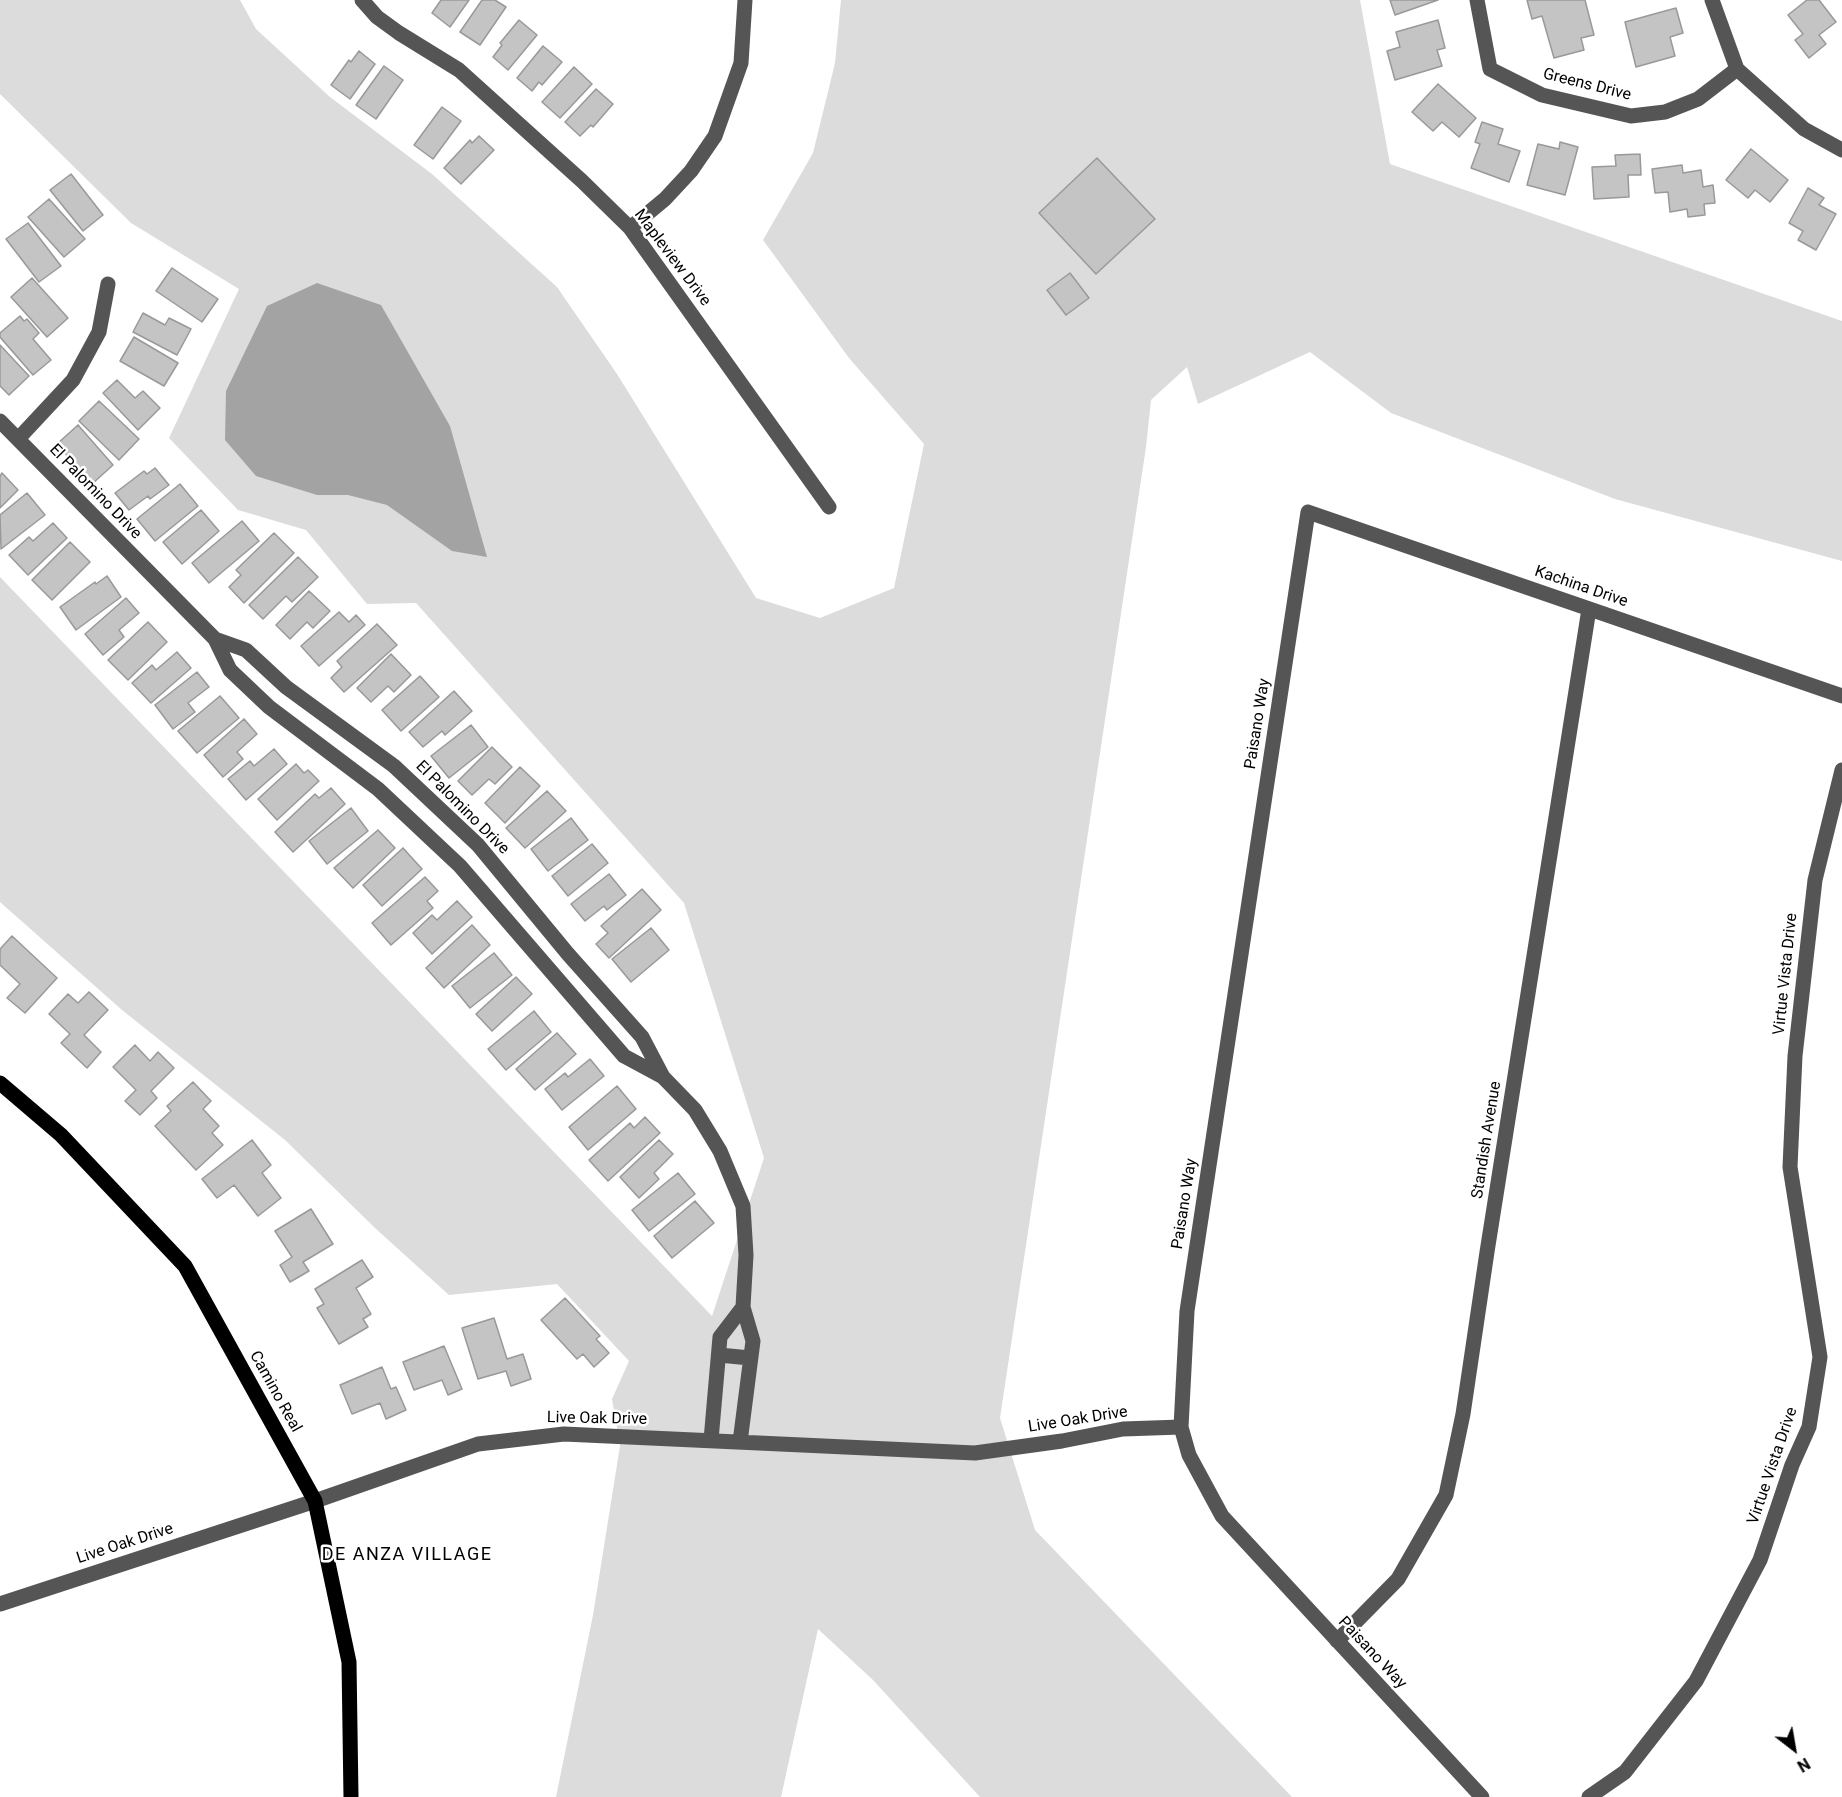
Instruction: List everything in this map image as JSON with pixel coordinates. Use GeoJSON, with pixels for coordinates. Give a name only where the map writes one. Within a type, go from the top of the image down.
{"type":"FeatureCollection","features":[{"type":"Feature","properties":{"kind":"main road","name":"Camino Real"},"geometry":{"type":"LineString","coordinates":[[0,1083],[61,1135],[185,1266],[315,1501],[349,1662],[351,1797]]}},
{"type":"Feature","properties":{"kind":"street","name":"Mapleview Drive"},"geometry":{"type":"LineString","coordinates":[[362,0],[377,17],[399,33],[459,70],[582,181],[630,228],[829,507]]}},
{"type":"Feature","properties":{"kind":"street"},"geometry":{"type":"LineString","coordinates":[[630,228],[665,199],[691,171],[715,136],[741,63],[745,0]]}},
{"type":"Feature","properties":{"kind":"street","name":"Greens Drive"},"geometry":{"type":"LineString","coordinates":[[1477,0],[1490,69],[1542,95],[1631,116],[1665,112],[1698,99],[1737,69]]}},
{"type":"Feature","properties":{"kind":"street"},"geometry":{"type":"LineString","coordinates":[[1712,0],[1737,69],[1804,129],[1842,150]]}},
{"type":"Feature","properties":{"kind":"street"},"geometry":{"type":"LineString","coordinates":[[18,439],[73,380],[99,332],[108,284]]}},
{"type":"Feature","properties":{"kind":"street","name":"El Palomino Drive"},"geometry":{"type":"LineString","coordinates":[[0,420],[214,639],[230,670],[269,707],[378,789],[460,866],[624,1056],[663,1077]]}},
{"type":"Feature","properties":{"kind":"street","name":"Kachina Drive"},"geometry":{"type":"LineString","coordinates":[[1308,512],[1842,696]]}},
{"type":"Feature","properties":{"kind":"street","name":"Paisano Way"},"geometry":{"type":"LineString","coordinates":[[1308,512],[1187,1311],[1181,1427],[1189,1455],[1222,1516],[1482,1797]]}},
{"type":"Feature","properties":{"kind":"street","name":"Standish Avenue"},"geometry":{"type":"LineString","coordinates":[[1336,1641],[1398,1579],[1446,1495],[1463,1414],[1589,609]]}},
{"type":"Feature","properties":{"kind":"street","name":"El Palomino Drive"},"geometry":{"type":"LineString","coordinates":[[214,639],[246,650],[286,687],[394,766],[478,845],[568,954],[642,1037],[663,1077],[695,1110],[720,1151],[743,1206],[746,1255],[743,1307],[753,1341],[740,1442]]}},
{"type":"Feature","properties":{"kind":"street","name":"Virtue Vista Drive"},"geometry":{"type":"LineString","coordinates":[[1589,1797],[1625,1772],[1696,1681],[1760,1560],[1792,1465],[1809,1427],[1820,1357],[1790,1167],[1794,1067],[1815,880],[1842,770]]}},
{"type":"Feature","properties":{"kind":"street"},"geometry":{"type":"LineString","coordinates":[[711,1440],[720,1337],[743,1307]]}},
{"type":"Feature","properties":{"kind":"street"},"geometry":{"type":"LineString","coordinates":[[719,1354],[750,1358]]}},
{"type":"Feature","properties":{"kind":"street","name":"Live Oak Drive"},"geometry":{"type":"LineString","coordinates":[[0,1604],[315,1501],[478,1444],[564,1434],[975,1453],[1123,1430],[1181,1427]]}},
{"type":"Feature","properties":{"kind":"shaded area"},"geometry":{"type":"Polygon","coordinates":[[[0,0],[240,0],[256,29],[330,97],[432,174],[557,287],[617,374],[756,598],[820,618],[894,588],[924,444],[849,358],[763,240],[813,153],[835,63],[841,0],[1360,0],[1390,164],[1842,321],[1842,561],[1615,499],[1391,413],[1310,352],[1198,404],[1187,367],[1151,400],[1146,447],[1000,1418],[1035,1530],[1292,1797],[980,1797],[873,1680],[818,1629],[781,1797],[556,1797],[593,1615],[620,1446],[612,1399],[629,1361],[557,1284],[449,1295],[375,1228],[285,1140],[122,1010],[0,902],[0,577],[712,1316],[764,1158],[684,903],[416,603],[367,604],[306,530],[238,510],[169,438],[239,289],[131,223],[0,94],[0,0]]]}},
{"type":"Feature","properties":{"kind":"shaded area"},"geometry":{"type":"Polygon","coordinates":[[[317,283],[381,305],[450,426],[487,557],[452,551],[387,505],[348,495],[317,495],[256,476],[225,440],[226,391],[267,306],[317,283]]]}},
{"type":"Feature","properties":{"kind":"building"},"geometry":{"type":"Polygon","coordinates":[[[441,0],[469,0],[450,27],[432,13],[441,0]]]}},
{"type":"Feature","properties":{"kind":"building"},"geometry":{"type":"Polygon","coordinates":[[[482,0],[495,0],[506,7],[480,45],[460,32],[482,0]]]}},
{"type":"Feature","properties":{"kind":"building"},"geometry":{"type":"Polygon","coordinates":[[[1390,0],[1438,0],[1395,15],[1390,0]]]}},
{"type":"Feature","properties":{"kind":"building"},"geometry":{"type":"Polygon","coordinates":[[[1527,0],[1585,0],[1594,35],[1581,38],[1584,50],[1554,58],[1542,16],[1532,19],[1527,0]]]}},
{"type":"Feature","properties":{"kind":"building"},"geometry":{"type":"Polygon","coordinates":[[[1807,0],[1819,0],[1836,22],[1819,35],[1826,44],[1809,58],[1795,40],[1803,34],[1788,15],[1807,0]]]}},
{"type":"Feature","properties":{"kind":"building"},"geometry":{"type":"Polygon","coordinates":[[[1676,8],[1683,33],[1670,37],[1675,56],[1636,67],[1625,22],[1676,8]]]}},
{"type":"Feature","properties":{"kind":"building"},"geometry":{"type":"Polygon","coordinates":[[[519,20],[537,35],[508,70],[493,57],[502,45],[500,43],[519,20]]]}},
{"type":"Feature","properties":{"kind":"building"},"geometry":{"type":"Polygon","coordinates":[[[1438,20],[1445,48],[1437,50],[1442,66],[1395,80],[1387,51],[1400,47],[1396,32],[1438,20]]]}},
{"type":"Feature","properties":{"kind":"building"},"geometry":{"type":"Polygon","coordinates":[[[543,46],[562,62],[542,85],[539,82],[532,91],[517,78],[543,46]]]}},
{"type":"Feature","properties":{"kind":"building"},"geometry":{"type":"Polygon","coordinates":[[[359,51],[375,64],[350,99],[331,85],[349,60],[351,62],[359,51]]]}},
{"type":"Feature","properties":{"kind":"building"},"geometry":{"type":"Polygon","coordinates":[[[384,66],[403,80],[376,119],[356,105],[384,66]]]}},
{"type":"Feature","properties":{"kind":"building"},"geometry":{"type":"Polygon","coordinates":[[[574,67],[592,84],[560,118],[542,102],[574,67]]]}},
{"type":"Feature","properties":{"kind":"building"},"geometry":{"type":"Polygon","coordinates":[[[1438,84],[1476,118],[1459,137],[1442,122],[1433,131],[1412,112],[1438,84]]]}},
{"type":"Feature","properties":{"kind":"building"},"geometry":{"type":"Polygon","coordinates":[[[596,89],[613,104],[593,127],[591,125],[580,136],[565,122],[596,89]]]}},
{"type":"Feature","properties":{"kind":"building"},"geometry":{"type":"Polygon","coordinates":[[[442,107],[461,121],[433,159],[414,145],[442,107]]]}},
{"type":"Feature","properties":{"kind":"building"},"geometry":{"type":"Polygon","coordinates":[[[1482,122],[1503,129],[1498,144],[1520,151],[1509,182],[1471,168],[1480,144],[1475,142],[1482,122]]]}},
{"type":"Feature","properties":{"kind":"building"},"geometry":{"type":"Polygon","coordinates":[[[479,136],[494,150],[461,184],[444,168],[470,140],[472,143],[479,136]]]}},
{"type":"Feature","properties":{"kind":"building"},"geometry":{"type":"Polygon","coordinates":[[[1560,142],[1578,147],[1565,195],[1527,185],[1538,144],[1559,149],[1560,142]]]}},
{"type":"Feature","properties":{"kind":"building"},"geometry":{"type":"Polygon","coordinates":[[[1751,149],[1788,180],[1770,202],[1755,190],[1748,198],[1726,180],[1751,149]]]}},
{"type":"Feature","properties":{"kind":"building"},"geometry":{"type":"Polygon","coordinates":[[[1640,154],[1641,175],[1628,175],[1629,197],[1594,199],[1592,167],[1616,166],[1615,155],[1640,154]]]}},
{"type":"Feature","properties":{"kind":"building"},"geometry":{"type":"Polygon","coordinates":[[[1097,158],[1155,219],[1096,274],[1039,213],[1097,158]]]}},
{"type":"Feature","properties":{"kind":"building"},"geometry":{"type":"Polygon","coordinates":[[[1682,165],[1683,173],[1701,170],[1703,187],[1713,185],[1715,203],[1704,204],[1705,215],[1688,217],[1687,209],[1670,212],[1668,192],[1655,193],[1652,169],[1682,165]]]}},
{"type":"Feature","properties":{"kind":"building"},"geometry":{"type":"Polygon","coordinates":[[[71,174],[103,215],[83,231],[50,190],[71,174]]]}},
{"type":"Feature","properties":{"kind":"building"},"geometry":{"type":"Polygon","coordinates":[[[1808,188],[1824,198],[1819,205],[1836,214],[1816,250],[1798,240],[1803,231],[1789,223],[1808,188]]]}},
{"type":"Feature","properties":{"kind":"building"},"geometry":{"type":"Polygon","coordinates":[[[49,199],[85,239],[64,257],[28,217],[49,199]]]}},
{"type":"Feature","properties":{"kind":"building"},"geometry":{"type":"Polygon","coordinates":[[[28,223],[61,266],[39,282],[6,239],[28,223]]]}},
{"type":"Feature","properties":{"kind":"building"},"geometry":{"type":"Polygon","coordinates":[[[172,268],[218,299],[202,322],[156,291],[172,268]]]}},
{"type":"Feature","properties":{"kind":"building"},"geometry":{"type":"Polygon","coordinates":[[[1070,273],[1089,298],[1066,315],[1047,290],[1070,273]]]}},
{"type":"Feature","properties":{"kind":"building"},"geometry":{"type":"Polygon","coordinates":[[[32,278],[68,318],[47,337],[11,297],[32,278]]]}},
{"type":"Feature","properties":{"kind":"building"},"geometry":{"type":"Polygon","coordinates":[[[143,313],[165,325],[169,318],[191,329],[177,355],[133,332],[143,313]]]}},
{"type":"Feature","properties":{"kind":"building"},"geometry":{"type":"Polygon","coordinates":[[[20,316],[24,321],[27,319],[39,333],[33,339],[51,360],[33,375],[0,337],[0,333],[20,316]]]}},
{"type":"Feature","properties":{"kind":"building"},"geometry":{"type":"Polygon","coordinates":[[[134,337],[178,363],[164,386],[120,361],[134,337]]]}},
{"type":"Feature","properties":{"kind":"building"},"geometry":{"type":"Polygon","coordinates":[[[0,345],[29,376],[9,395],[0,386],[0,345]]]}},
{"type":"Feature","properties":{"kind":"building"},"geometry":{"type":"Polygon","coordinates":[[[117,380],[135,398],[143,391],[160,408],[138,430],[103,393],[117,380]]]}},
{"type":"Feature","properties":{"kind":"building"},"geometry":{"type":"Polygon","coordinates":[[[99,401],[139,439],[119,460],[79,421],[99,401]]]}},
{"type":"Feature","properties":{"kind":"building"},"geometry":{"type":"Polygon","coordinates":[[[78,425],[113,465],[92,484],[57,444],[78,425]]]}},
{"type":"Feature","properties":{"kind":"building"},"geometry":{"type":"Polygon","coordinates":[[[155,468],[169,485],[150,499],[148,496],[129,510],[115,493],[144,471],[147,474],[155,468]]]}},
{"type":"Feature","properties":{"kind":"building"},"geometry":{"type":"Polygon","coordinates":[[[2,473],[18,490],[0,508],[0,476],[2,473]]]}},
{"type":"Feature","properties":{"kind":"building"},"geometry":{"type":"Polygon","coordinates":[[[180,484],[198,506],[155,541],[137,519],[180,484]]]}},
{"type":"Feature","properties":{"kind":"building"},"geometry":{"type":"Polygon","coordinates":[[[27,493],[45,515],[1,549],[0,515],[27,493]]]}},
{"type":"Feature","properties":{"kind":"building"},"geometry":{"type":"Polygon","coordinates":[[[201,510],[219,531],[182,564],[163,542],[201,510]]]}},
{"type":"Feature","properties":{"kind":"building"},"geometry":{"type":"Polygon","coordinates":[[[242,521],[259,541],[209,583],[192,563],[242,521]]]}},
{"type":"Feature","properties":{"kind":"building"},"geometry":{"type":"Polygon","coordinates":[[[53,523],[67,538],[28,575],[9,555],[29,537],[33,541],[53,523]]]}},
{"type":"Feature","properties":{"kind":"building"},"geometry":{"type":"Polygon","coordinates":[[[274,533],[294,553],[244,603],[229,587],[241,575],[236,570],[274,533]]]}},
{"type":"Feature","properties":{"kind":"building"},"geometry":{"type":"Polygon","coordinates":[[[70,542],[90,562],[52,600],[32,580],[70,542]]]}},
{"type":"Feature","properties":{"kind":"building"},"geometry":{"type":"Polygon","coordinates":[[[298,557],[318,577],[292,602],[286,596],[263,619],[249,605],[298,557]]]}},
{"type":"Feature","properties":{"kind":"building"},"geometry":{"type":"Polygon","coordinates":[[[107,576],[121,597],[76,630],[60,607],[107,576]]]}},
{"type":"Feature","properties":{"kind":"building"},"geometry":{"type":"Polygon","coordinates":[[[309,591],[330,611],[313,628],[307,622],[290,639],[276,625],[309,591]]]}},
{"type":"Feature","properties":{"kind":"building"},"geometry":{"type":"Polygon","coordinates":[[[126,598],[139,613],[119,630],[124,637],[103,655],[85,634],[126,598]]]}},
{"type":"Feature","properties":{"kind":"building"},"geometry":{"type":"Polygon","coordinates":[[[339,612],[349,622],[356,615],[365,625],[319,666],[301,646],[339,612]]]}},
{"type":"Feature","properties":{"kind":"building"},"geometry":{"type":"Polygon","coordinates":[[[148,622],[167,642],[128,680],[108,660],[148,622]]]}},
{"type":"Feature","properties":{"kind":"building"},"geometry":{"type":"Polygon","coordinates":[[[377,624],[397,645],[344,692],[331,678],[342,667],[337,661],[377,624]]]}},
{"type":"Feature","properties":{"kind":"building"},"geometry":{"type":"Polygon","coordinates":[[[177,652],[191,668],[151,703],[132,683],[152,665],[156,670],[177,652]]]}},
{"type":"Feature","properties":{"kind":"building"},"geometry":{"type":"Polygon","coordinates":[[[391,654],[411,675],[394,692],[388,686],[371,702],[357,688],[391,654]]]}},
{"type":"Feature","properties":{"kind":"building"},"geometry":{"type":"Polygon","coordinates":[[[197,672],[209,687],[188,703],[195,712],[173,729],[155,705],[197,672]]]}},
{"type":"Feature","properties":{"kind":"building"},"geometry":{"type":"Polygon","coordinates":[[[420,676],[439,697],[401,731],[382,710],[420,676]]]}},
{"type":"Feature","properties":{"kind":"building"},"geometry":{"type":"Polygon","coordinates":[[[454,691],[472,711],[445,735],[442,731],[423,747],[409,732],[454,691]]]}},
{"type":"Feature","properties":{"kind":"building"},"geometry":{"type":"Polygon","coordinates":[[[220,696],[239,718],[197,753],[178,731],[220,696]]]}},
{"type":"Feature","properties":{"kind":"building"},"geometry":{"type":"Polygon","coordinates":[[[244,719],[257,734],[237,752],[243,759],[223,777],[204,755],[244,719]]]}},
{"type":"Feature","properties":{"kind":"building"},"geometry":{"type":"Polygon","coordinates":[[[471,725],[488,747],[449,778],[431,756],[471,725]]]}},
{"type":"Feature","properties":{"kind":"building"},"geometry":{"type":"Polygon","coordinates":[[[492,747],[512,767],[495,784],[489,779],[472,795],[458,781],[492,747]]]}},
{"type":"Feature","properties":{"kind":"building"},"geometry":{"type":"Polygon","coordinates":[[[274,749],[287,764],[246,800],[228,779],[250,761],[254,766],[274,749]]]}},
{"type":"Feature","properties":{"kind":"building"},"geometry":{"type":"Polygon","coordinates":[[[296,764],[304,773],[308,770],[319,781],[277,820],[258,799],[296,764]]]}},
{"type":"Feature","properties":{"kind":"building"},"geometry":{"type":"Polygon","coordinates":[[[520,767],[540,786],[505,823],[485,803],[520,767]]]}},
{"type":"Feature","properties":{"kind":"building"},"geometry":{"type":"Polygon","coordinates":[[[331,788],[345,804],[293,852],[275,832],[315,794],[319,798],[331,788]]]}},
{"type":"Feature","properties":{"kind":"building"},"geometry":{"type":"Polygon","coordinates":[[[547,791],[566,811],[525,848],[506,828],[547,791]]]}},
{"type":"Feature","properties":{"kind":"building"},"geometry":{"type":"Polygon","coordinates":[[[351,808],[368,831],[327,864],[309,841],[351,808]]]}},
{"type":"Feature","properties":{"kind":"building"},"geometry":{"type":"Polygon","coordinates":[[[571,818],[588,840],[548,871],[531,849],[571,818]]]}},
{"type":"Feature","properties":{"kind":"building"},"geometry":{"type":"Polygon","coordinates":[[[378,830],[395,848],[353,888],[334,868],[378,830]]]}},
{"type":"Feature","properties":{"kind":"building"},"geometry":{"type":"Polygon","coordinates":[[[592,844],[608,863],[568,896],[552,876],[592,844]]]}},
{"type":"Feature","properties":{"kind":"building"},"geometry":{"type":"Polygon","coordinates":[[[403,848],[422,869],[382,906],[363,885],[403,848]]]}},
{"type":"Feature","properties":{"kind":"building"},"geometry":{"type":"Polygon","coordinates":[[[609,874],[626,895],[607,910],[604,906],[585,921],[571,904],[609,874]]]}},
{"type":"Feature","properties":{"kind":"building"},"geometry":{"type":"Polygon","coordinates":[[[425,877],[438,891],[427,901],[433,908],[391,945],[372,923],[425,877]]]}},
{"type":"Feature","properties":{"kind":"building"},"geometry":{"type":"Polygon","coordinates":[[[642,889],[661,910],[609,958],[596,944],[608,933],[601,926],[642,889]]]}},
{"type":"Feature","properties":{"kind":"building"},"geometry":{"type":"Polygon","coordinates":[[[457,901],[472,917],[432,954],[413,933],[432,915],[437,920],[457,901]]]}},
{"type":"Feature","properties":{"kind":"building"},"geometry":{"type":"Polygon","coordinates":[[[472,925],[490,945],[444,988],[426,968],[472,925]]]}},
{"type":"Feature","properties":{"kind":"building"},"geometry":{"type":"Polygon","coordinates":[[[651,928],[669,950],[631,982],[612,959],[651,928]]]}},
{"type":"Feature","properties":{"kind":"building"},"geometry":{"type":"Polygon","coordinates":[[[12,936],[57,978],[25,1013],[7,998],[20,984],[0,965],[0,949],[12,936]]]}},
{"type":"Feature","properties":{"kind":"building"},"geometry":{"type":"Polygon","coordinates":[[[494,953],[512,975],[470,1008],[452,986],[494,953]]]}},
{"type":"Feature","properties":{"kind":"building"},"geometry":{"type":"Polygon","coordinates":[[[516,977],[532,994],[492,1031],[476,1014],[516,977]]]}},
{"type":"Feature","properties":{"kind":"building"},"geometry":{"type":"Polygon","coordinates":[[[89,992],[108,1010],[84,1035],[101,1052],[87,1068],[61,1043],[70,1034],[49,1014],[68,994],[78,1003],[89,992]]]}},
{"type":"Feature","properties":{"kind":"building"},"geometry":{"type":"Polygon","coordinates":[[[534,1011],[551,1032],[506,1070],[488,1049],[534,1011]]]}},
{"type":"Feature","properties":{"kind":"building"},"geometry":{"type":"Polygon","coordinates":[[[557,1033],[576,1054],[535,1090],[516,1069],[557,1033]]]}},
{"type":"Feature","properties":{"kind":"building"},"geometry":{"type":"Polygon","coordinates":[[[135,1045],[150,1061],[158,1052],[174,1068],[151,1091],[157,1098],[140,1115],[125,1101],[136,1090],[113,1067],[135,1045]]]}},
{"type":"Feature","properties":{"kind":"building"},"geometry":{"type":"Polygon","coordinates":[[[590,1059],[604,1076],[562,1110],[545,1089],[565,1073],[568,1077],[590,1059]]]}},
{"type":"Feature","properties":{"kind":"building"},"geometry":{"type":"Polygon","coordinates":[[[193,1082],[211,1101],[203,1109],[219,1126],[212,1133],[223,1145],[196,1170],[155,1126],[171,1111],[167,1106],[193,1082]]]}},
{"type":"Feature","properties":{"kind":"building"},"geometry":{"type":"Polygon","coordinates":[[[617,1086],[636,1109],[588,1150],[569,1127],[617,1086]]]}},
{"type":"Feature","properties":{"kind":"building"},"geometry":{"type":"Polygon","coordinates":[[[645,1117],[660,1133],[608,1181],[589,1160],[630,1123],[634,1128],[645,1117]]]}},
{"type":"Feature","properties":{"kind":"building"},"geometry":{"type":"Polygon","coordinates":[[[252,1140],[271,1165],[262,1173],[281,1198],[258,1216],[234,1185],[217,1198],[202,1179],[252,1140]]]}},
{"type":"Feature","properties":{"kind":"building"},"geometry":{"type":"Polygon","coordinates":[[[659,1140],[673,1154],[654,1173],[659,1179],[639,1198],[620,1177],[659,1140]]]}},
{"type":"Feature","properties":{"kind":"building"},"geometry":{"type":"Polygon","coordinates":[[[678,1173],[695,1194],[649,1231],[632,1210],[678,1173]]]}},
{"type":"Feature","properties":{"kind":"building"},"geometry":{"type":"Polygon","coordinates":[[[695,1201],[714,1223],[672,1258],[654,1236],[695,1201]]]}},
{"type":"Feature","properties":{"kind":"building"},"geometry":{"type":"Polygon","coordinates":[[[311,1209],[333,1244],[303,1262],[309,1271],[290,1282],[280,1265],[292,1257],[275,1231],[311,1209]]]}},
{"type":"Feature","properties":{"kind":"building"},"geometry":{"type":"Polygon","coordinates":[[[362,1260],[373,1277],[356,1288],[371,1314],[363,1319],[368,1327],[339,1344],[317,1308],[324,1304],[315,1289],[362,1260]]]}},
{"type":"Feature","properties":{"kind":"building"},"geometry":{"type":"Polygon","coordinates":[[[565,1298],[600,1336],[596,1339],[609,1353],[594,1367],[583,1354],[577,1359],[541,1320],[565,1298]]]}},
{"type":"Feature","properties":{"kind":"building"},"geometry":{"type":"Polygon","coordinates":[[[494,1318],[507,1359],[523,1354],[531,1379],[511,1386],[506,1371],[478,1379],[462,1328],[494,1318]]]}},
{"type":"Feature","properties":{"kind":"building"},"geometry":{"type":"Polygon","coordinates":[[[444,1346],[462,1389],[448,1395],[442,1380],[414,1390],[403,1362],[444,1346]]]}},
{"type":"Feature","properties":{"kind":"building"},"geometry":{"type":"Polygon","coordinates":[[[382,1367],[391,1389],[396,1387],[406,1410],[386,1419],[380,1403],[352,1414],[340,1385],[382,1367]]]}},
{"type":"Feature","properties":{"kind":"district","name":"DE ANZA VILLAGE"},"geometry":{"type":"Point","coordinates":[407,1555]}}]}
